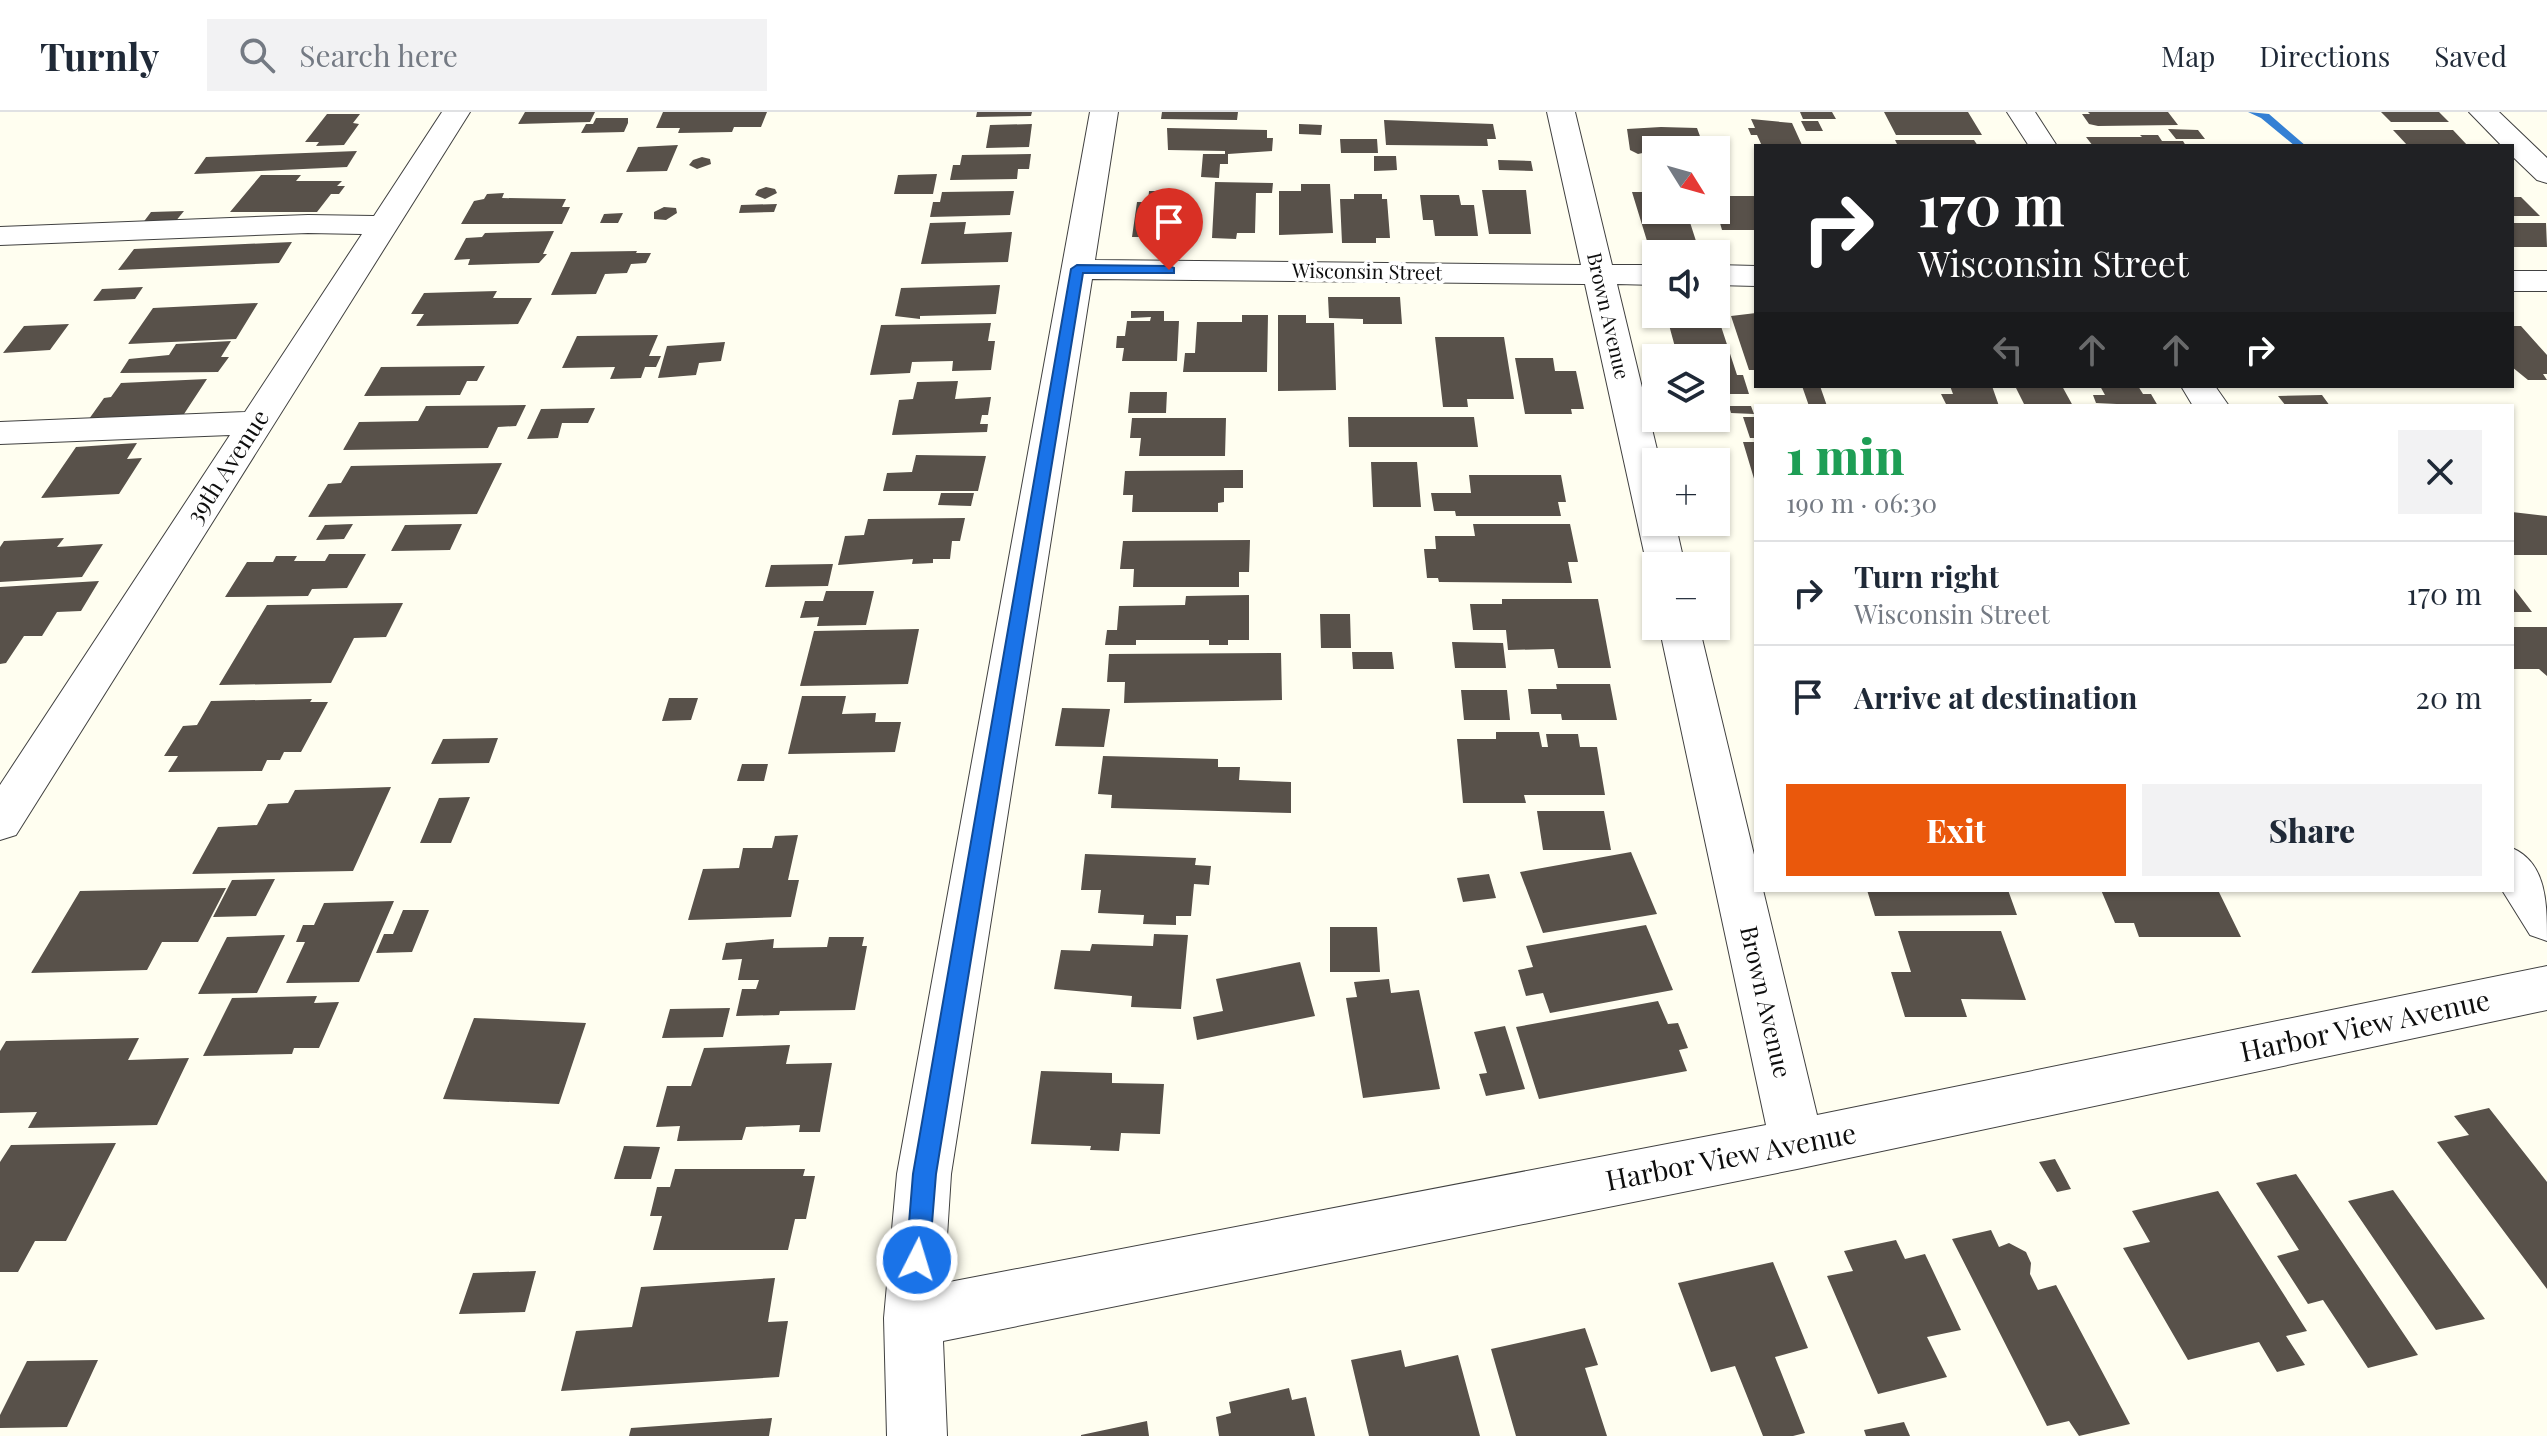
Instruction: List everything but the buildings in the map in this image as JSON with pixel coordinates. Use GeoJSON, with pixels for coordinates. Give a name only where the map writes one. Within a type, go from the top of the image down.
{"type":"FeatureCollection","features":[{"type":"Feature","properties":{"kind":"street","name":"39th Avenue"},"geometry":{"type":"LineString","coordinates":[[0,822],[456,112]]}},
{"type":"Feature","properties":{"kind":"street"},"geometry":{"type":"LineString","coordinates":[[917,1436],[913,1318],[924,1174],[1104,112]]}},
{"type":"Feature","properties":{"kind":"street","name":"Brown Avenue"},"geometry":{"type":"LineString","coordinates":[[1561,112],[1663,552]]}},
{"type":"Feature","properties":{"kind":"street"},"geometry":{"type":"LineString","coordinates":[[2021,112],[2042,144]]}},
{"type":"Feature","properties":{"kind":"street"},"geometry":{"type":"LineString","coordinates":[[2483,112],[2547,174]]}},
{"type":"Feature","properties":{"kind":"street"},"geometry":{"type":"LineString","coordinates":[[0,236],[308,224],[383,225]]}},
{"type":"Feature","properties":{"kind":"street","name":"Wisconsin Street"},"geometry":{"type":"LineString","coordinates":[[1077,269],[1642,275]]}},
{"type":"Feature","properties":{"kind":"street"},"geometry":{"type":"LineString","coordinates":[[1730,275],[1754,276]]}},
{"type":"Feature","properties":{"kind":"street"},"geometry":{"type":"LineString","coordinates":[[2514,281],[2547,281]]}},
{"type":"Feature","properties":{"kind":"street"},"geometry":{"type":"LineString","coordinates":[[0,433],[257,423]]}},
{"type":"Feature","properties":{"kind":"street","name":"Brown Avenue"},"geometry":{"type":"LineString","coordinates":[[1682,640],[1797,1144]]}},
{"type":"Feature","properties":{"kind":"street"},"geometry":{"type":"LineString","coordinates":[[2514,870],[2547,921]]}},
{"type":"Feature","properties":{"kind":"street","name":"Harbor View Avenue"},"geometry":{"type":"LineString","coordinates":[[913,1318],[1797,1144],[2547,988]]}},
{"type":"Feature","properties":{"kind":"waterway"},"geometry":{"type":"LineString","coordinates":[[2253,112],[2265,116],[2299,144]]}},
{"type":"Feature","properties":{"kind":"route"},"geometry":{"type":"LineString","coordinates":[[917,1260],[924,1174],[1077,269],[1169,270]]}}]}
